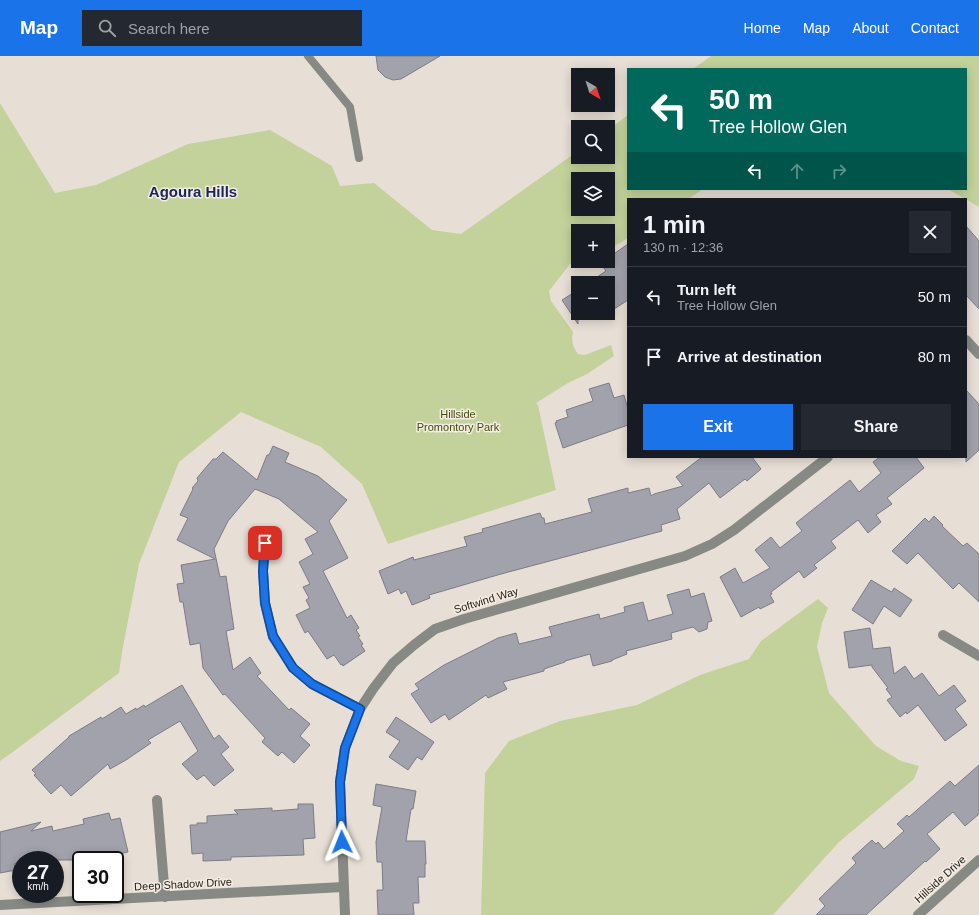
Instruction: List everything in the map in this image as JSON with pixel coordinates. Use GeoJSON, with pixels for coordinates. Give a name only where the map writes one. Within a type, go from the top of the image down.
{"type":"FeatureCollection","features":[{"type":"Feature","properties":{"kind":"street"},"geometry":{"type":"LineString","coordinates":[[968,345],[979,354]]}},
{"type":"Feature","properties":{"kind":"street","name":"Softwind Way"},"geometry":{"type":"LineString","coordinates":[[345,915],[340,782],[345,748],[360,709],[393,663],[435,629],[464,619],[685,556],[712,544],[734,530],[827,458]]}},
{"type":"Feature","properties":{"kind":"street"},"geometry":{"type":"LineString","coordinates":[[265,543],[263,571],[265,603],[273,636],[293,668],[307,680],[360,709]]}},
{"type":"Feature","properties":{"kind":"street"},"geometry":{"type":"LineString","coordinates":[[943,635],[979,656]]}},
{"type":"Feature","properties":{"kind":"street"},"geometry":{"type":"LineString","coordinates":[[157,800],[165,897]]}},
{"type":"Feature","properties":{"kind":"street","name":"Hillside Drive"},"geometry":{"type":"LineString","coordinates":[[918,915],[979,860]]}},
{"type":"Feature","properties":{"kind":"street","name":"Deep Shadow Drive"},"geometry":{"type":"LineString","coordinates":[[0,905],[343,887]]}},
{"type":"Feature","properties":{"kind":"lane"},"geometry":{"type":"LineString","coordinates":[[308,56],[350,106],[359,158]]}},
{"type":"Feature","properties":{"kind":"green space"},"geometry":{"type":"Polygon","coordinates":[[[711,56],[979,56],[979,207],[967,200],[967,198],[964,198],[950,190],[967,190],[967,68],[694,68],[711,56]]]}},
{"type":"Feature","properties":{"kind":"green space","name":"Hillside Promontory Park"},"geometry":{"type":"Polygon","coordinates":[[[0,103],[55,193],[96,185],[188,144],[270,130],[332,166],[340,186],[374,183],[432,230],[461,234],[571,156],[571,164],[615,164],[615,125],[627,116],[627,190],[702,190],[690,198],[627,198],[627,239],[615,245],[615,224],[571,224],[571,264],[549,291],[551,301],[573,332],[573,344],[578,354],[585,355],[611,345],[614,356],[587,374],[568,383],[536,403],[538,405],[556,490],[388,544],[362,484],[321,447],[241,412],[179,462],[139,564],[119,673],[0,761],[0,103]]]}},
{"type":"Feature","properties":{"kind":"green space"},"geometry":{"type":"Polygon","coordinates":[[[818,599],[828,608],[822,623],[817,647],[829,693],[876,746],[901,761],[919,766],[914,779],[839,842],[773,915],[481,915],[485,773],[509,741],[560,721],[637,705],[700,675],[749,659],[761,641],[818,599]]]}},
{"type":"Feature","properties":{"kind":"building"},"geometry":{"type":"Polygon","coordinates":[[[376,56],[440,56],[401,79],[393,80],[385,77],[378,70],[376,56]]]}},
{"type":"Feature","properties":{"kind":"building"},"geometry":{"type":"Polygon","coordinates":[[[967,227],[979,241],[979,309],[967,296],[967,227]]]}},
{"type":"Feature","properties":{"kind":"building"},"geometry":{"type":"Polygon","coordinates":[[[627,245],[627,301],[615,308],[615,276],[598,276],[606,271],[604,268],[615,268],[615,253],[627,245]]]}},
{"type":"Feature","properties":{"kind":"building"},"geometry":{"type":"Polygon","coordinates":[[[571,294],[571,314],[562,300],[571,294]]]}},
{"type":"Feature","properties":{"kind":"building"},"geometry":{"type":"Polygon","coordinates":[[[609,383],[614,398],[624,395],[627,406],[627,425],[563,448],[555,423],[557,422],[556,421],[568,417],[566,410],[593,401],[589,389],[609,383]]]}},
{"type":"Feature","properties":{"kind":"building"},"geometry":{"type":"Polygon","coordinates":[[[967,391],[979,404],[979,450],[966,462],[967,391]]]}},
{"type":"Feature","properties":{"kind":"building"},"geometry":{"type":"Polygon","coordinates":[[[273,446],[289,453],[285,462],[318,476],[347,500],[329,521],[348,558],[323,571],[347,618],[351,615],[359,628],[356,630],[360,636],[358,637],[363,644],[361,645],[365,651],[343,666],[334,655],[327,659],[308,631],[305,633],[296,615],[310,608],[306,600],[309,598],[303,587],[310,584],[299,562],[313,554],[305,539],[318,532],[279,499],[255,489],[228,521],[214,549],[220,577],[226,576],[234,629],[226,631],[233,670],[250,657],[261,673],[257,676],[289,710],[291,708],[310,724],[300,736],[310,745],[294,763],[282,752],[278,756],[262,742],[265,738],[225,694],[223,695],[203,668],[200,643],[190,645],[183,602],[180,602],[177,584],[184,583],[181,565],[215,559],[177,540],[188,518],[180,515],[193,489],[192,488],[198,481],[197,478],[213,459],[216,459],[223,452],[257,480],[267,455],[269,455],[273,446]]]}},
{"type":"Feature","properties":{"kind":"building"},"geometry":{"type":"Polygon","coordinates":[[[701,458],[753,458],[761,469],[747,481],[745,479],[720,498],[709,483],[677,509],[680,519],[661,525],[662,531],[429,595],[430,598],[412,605],[406,591],[401,594],[399,589],[388,594],[379,571],[413,557],[414,560],[467,546],[464,537],[483,532],[482,529],[540,513],[542,518],[544,518],[545,524],[592,512],[588,499],[628,488],[628,493],[649,488],[651,496],[683,486],[676,477],[701,458]]]}},
{"type":"Feature","properties":{"kind":"building"},"geometry":{"type":"Polygon","coordinates":[[[879,458],[917,458],[924,468],[887,498],[892,504],[876,515],[881,522],[868,533],[858,520],[831,541],[836,548],[814,565],[817,568],[804,578],[799,571],[771,592],[772,594],[770,595],[774,602],[760,609],[759,607],[741,617],[720,577],[735,568],[743,583],[770,568],[755,550],[771,537],[780,548],[802,531],[796,523],[850,480],[859,492],[881,473],[873,462],[879,458]]]}},
{"type":"Feature","properties":{"kind":"building"},"geometry":{"type":"Polygon","coordinates":[[[934,516],[963,546],[967,543],[979,554],[979,602],[959,583],[953,589],[918,553],[907,564],[892,551],[925,518],[929,522],[934,516]]]}},
{"type":"Feature","properties":{"kind":"building"},"geometry":{"type":"Polygon","coordinates":[[[871,580],[892,592],[894,588],[912,600],[900,617],[884,606],[873,624],[852,610],[871,580]]]}},
{"type":"Feature","properties":{"kind":"building"},"geometry":{"type":"Polygon","coordinates":[[[689,589],[691,597],[704,593],[712,621],[708,622],[707,629],[699,632],[693,627],[671,633],[672,639],[626,651],[627,654],[612,661],[593,666],[590,654],[565,661],[544,669],[544,671],[503,682],[507,689],[488,698],[486,695],[449,720],[445,714],[431,723],[411,694],[419,689],[415,684],[444,665],[498,638],[516,633],[519,644],[552,636],[549,627],[599,614],[600,619],[625,612],[624,607],[643,602],[648,621],[673,614],[667,595],[689,589]]]}},
{"type":"Feature","properties":{"kind":"building"},"geometry":{"type":"Polygon","coordinates":[[[870,628],[873,649],[890,647],[894,674],[905,666],[914,679],[922,673],[939,696],[954,685],[966,701],[955,709],[967,725],[945,741],[918,705],[907,714],[906,712],[900,717],[887,700],[892,697],[886,689],[888,688],[872,665],[849,668],[844,632],[870,628]]]}},
{"type":"Feature","properties":{"kind":"building"},"geometry":{"type":"Polygon","coordinates":[[[182,685],[214,739],[219,735],[229,747],[221,754],[234,770],[214,786],[204,775],[197,780],[182,764],[198,751],[180,721],[148,740],[151,743],[126,760],[110,769],[108,764],[71,796],[61,785],[51,794],[34,775],[36,774],[32,770],[69,736],[101,717],[102,719],[121,707],[126,714],[144,705],[145,707],[182,685]]]}},
{"type":"Feature","properties":{"kind":"building"},"geometry":{"type":"Polygon","coordinates":[[[396,717],[434,742],[422,760],[417,757],[408,770],[389,757],[400,741],[386,732],[396,717]]]}},
{"type":"Feature","properties":{"kind":"building"},"geometry":{"type":"Polygon","coordinates":[[[979,765],[979,814],[965,826],[953,812],[927,834],[940,849],[866,915],[816,915],[825,906],[819,899],[856,863],[852,858],[872,840],[876,844],[878,842],[884,849],[904,831],[897,824],[907,815],[909,817],[950,781],[955,786],[979,765]]]}},
{"type":"Feature","properties":{"kind":"building"},"geometry":{"type":"Polygon","coordinates":[[[376,784],[416,791],[413,809],[411,809],[406,841],[425,841],[426,864],[425,877],[418,877],[419,903],[413,903],[414,915],[378,915],[377,890],[383,890],[382,862],[377,862],[376,842],[382,807],[373,805],[376,784]]]}},
{"type":"Feature","properties":{"kind":"building"},"geometry":{"type":"Polygon","coordinates":[[[298,804],[313,804],[315,838],[303,839],[304,855],[231,857],[231,860],[203,861],[203,853],[192,854],[190,825],[207,823],[207,816],[238,814],[234,810],[272,808],[272,811],[298,809],[298,804]]]}},
{"type":"Feature","properties":{"kind":"building"},"geometry":{"type":"Polygon","coordinates":[[[109,813],[111,820],[120,818],[128,852],[72,851],[72,860],[64,860],[64,851],[12,851],[12,871],[0,873],[0,832],[41,822],[31,831],[52,826],[53,831],[84,824],[83,819],[109,813]]]}},
{"type":"Feature","properties":{"kind":"district","name":"Agoura Hills"},"geometry":{"type":"Point","coordinates":[193,191]}},
{"type":"Feature","properties":{"kind":"route"},"geometry":{"type":"LineString","coordinates":[[265,543],[263,571],[265,603],[273,636],[293,668],[312,684],[360,709],[345,748],[340,782],[342,842]]}}]}
